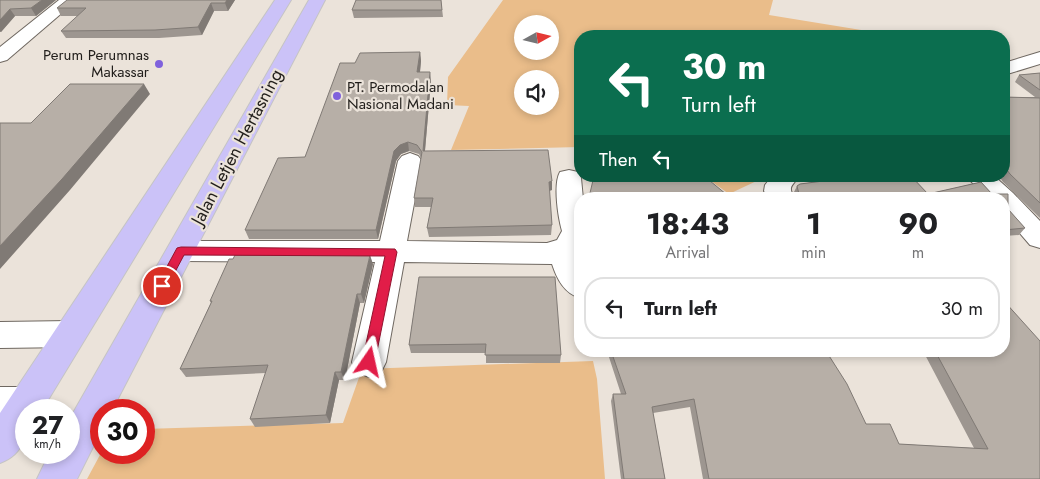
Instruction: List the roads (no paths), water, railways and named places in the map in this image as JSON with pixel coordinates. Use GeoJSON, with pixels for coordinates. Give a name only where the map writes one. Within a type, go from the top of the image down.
{"type":"FeatureCollection","features":[{"type":"Feature","properties":{"kind":"main road","name":"Jalan Letjen Hertasning"},"geometry":{"type":"LineString","coordinates":[[0,445],[13,403],[70,334],[283,0]]}},
{"type":"Feature","properties":{"kind":"main road","name":"Jalan Letjen Hertasning"},"geometry":{"type":"LineString","coordinates":[[56,479],[317,0]]}},
{"type":"Feature","properties":{"kind":"main road"},"geometry":{"type":"LineString","coordinates":[[239,68],[279,67]]}},
{"type":"Feature","properties":{"kind":"street"},"geometry":{"type":"LineString","coordinates":[[0,56],[69,0]]}},
{"type":"Feature","properties":{"kind":"street"},"geometry":{"type":"LineString","coordinates":[[1010,67],[1040,58]]}},
{"type":"Feature","properties":{"kind":"street"},"geometry":{"type":"LineString","coordinates":[[369,362],[410,160]]}},
{"type":"Feature","properties":{"kind":"street"},"geometry":{"type":"LineString","coordinates":[[569,178],[574,237],[564,256],[566,267],[574,280]]}},
{"type":"Feature","properties":{"kind":"street"},"geometry":{"type":"LineString","coordinates":[[985,182],[996,192]]}},
{"type":"Feature","properties":{"kind":"street"},"geometry":{"type":"LineString","coordinates":[[1010,206],[1040,238]]}},
{"type":"Feature","properties":{"kind":"street"},"geometry":{"type":"LineString","coordinates":[[181,251],[549,254],[574,237]]}},
{"type":"Feature","properties":{"kind":"street"},"geometry":{"type":"LineString","coordinates":[[0,334],[70,334]]}},
{"type":"Feature","properties":{"kind":"place","name":"Perum Perumnas Makassar"},"geometry":{"type":"Point","coordinates":[159,64]}},
{"type":"Feature","properties":{"kind":"place","name":"PT. Permodalan Nasional Madani"},"geometry":{"type":"Point","coordinates":[337,96]}}]}
